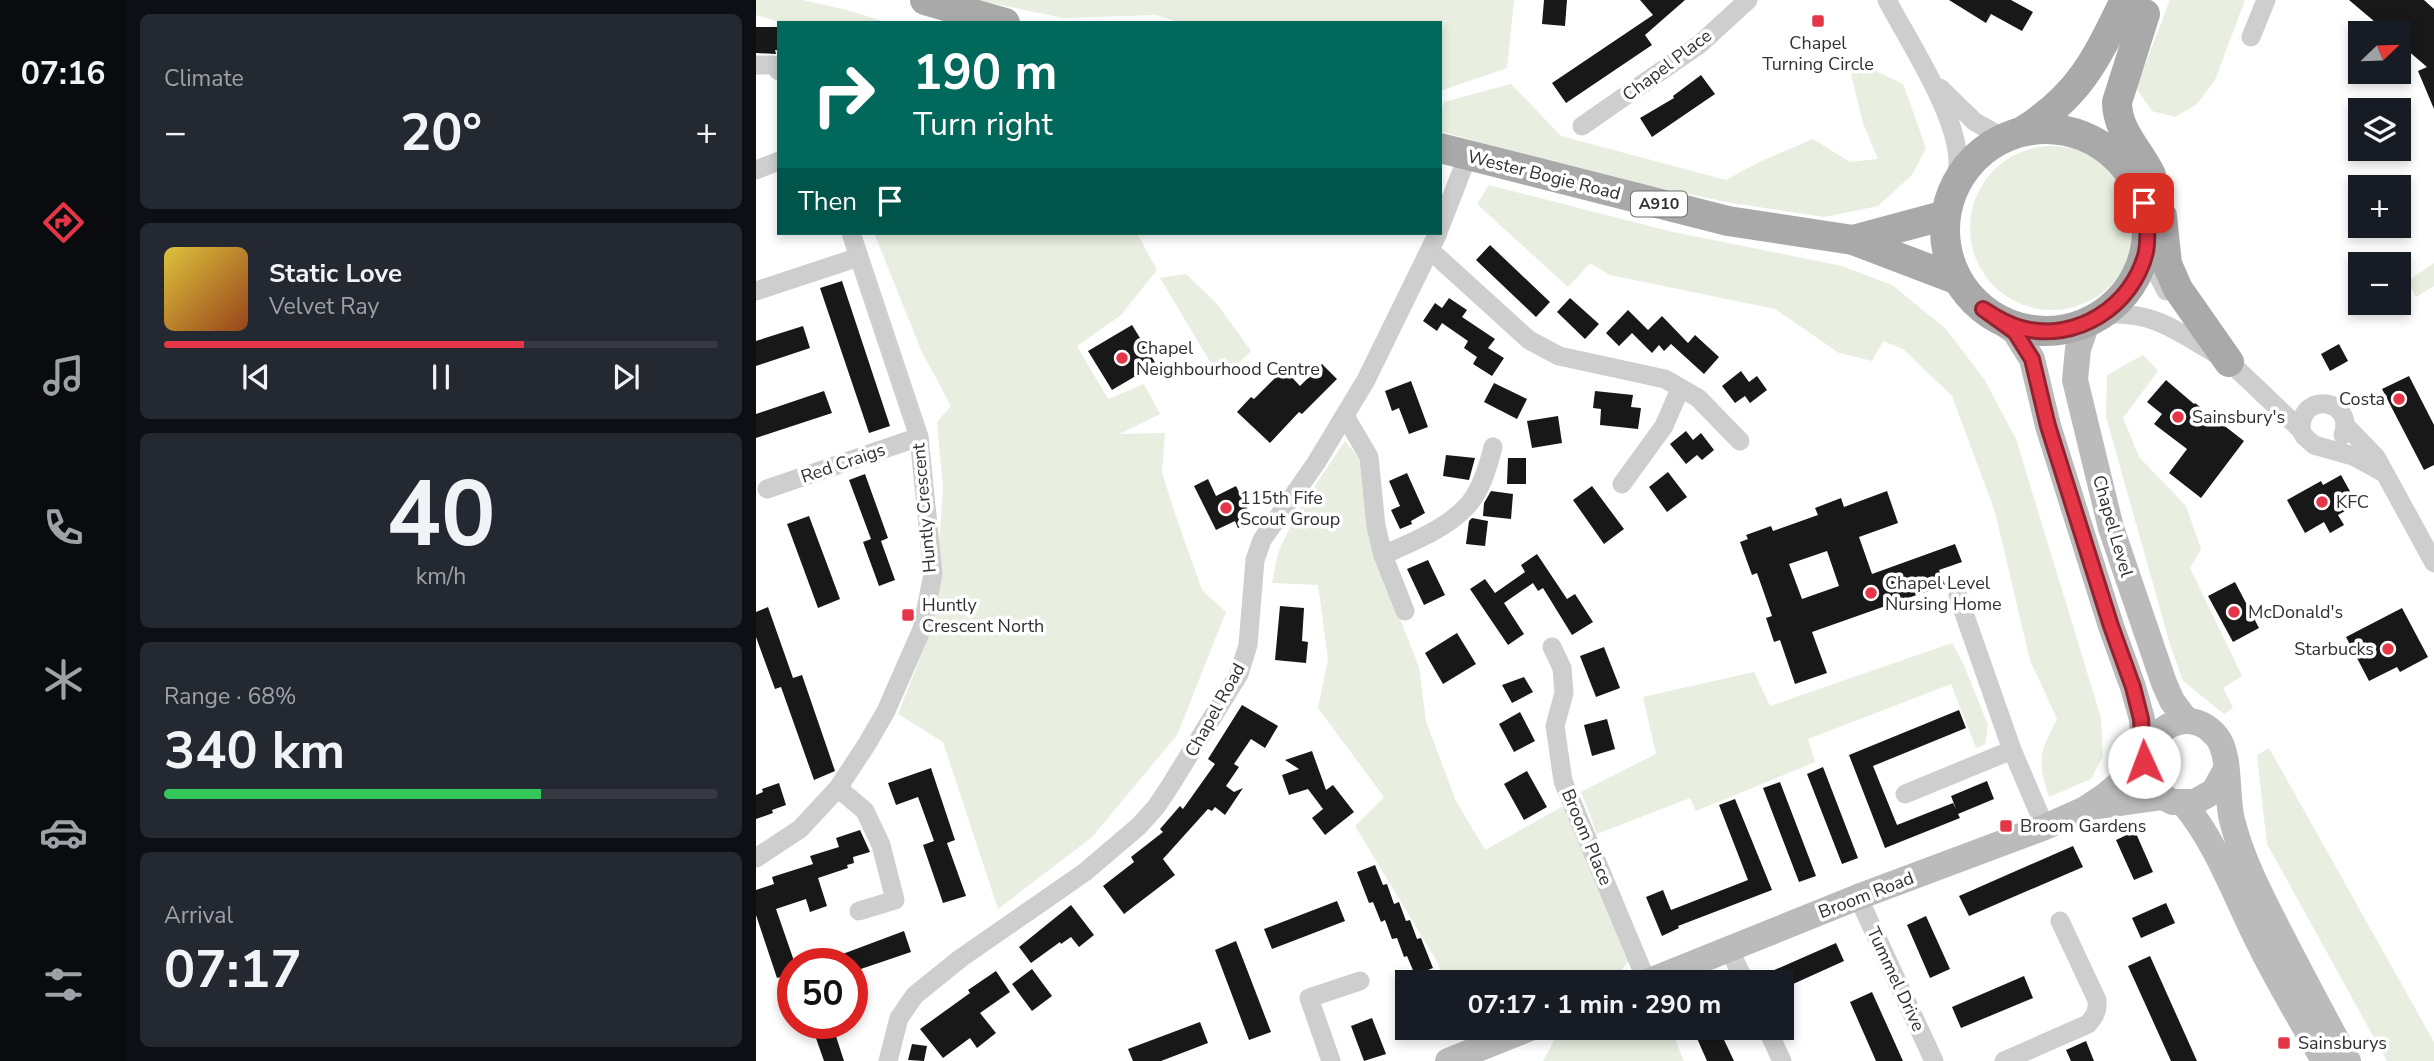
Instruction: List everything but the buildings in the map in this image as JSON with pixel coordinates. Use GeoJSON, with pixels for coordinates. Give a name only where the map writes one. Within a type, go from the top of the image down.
{"type":"FeatureCollection","features":[{"type":"Feature","properties":{"kind":"main road"},"geometry":{"type":"LineString","coordinates":[[925,0],[998,21]]}},
{"type":"Feature","properties":{"kind":"main road"},"geometry":{"type":"LineString","coordinates":[[2102,145],[2106,101],[2140,5]]}},
{"type":"Feature","properties":{"kind":"main road"},"geometry":{"type":"LineString","coordinates":[[2140,5],[2117,102],[2118,115],[2123,130],[2154,181],[2162,210],[2167,264],[2178,289],[2229,362]]}},
{"type":"Feature","properties":{"kind":"main road","name":"A910"},"geometry":{"type":"LineString","coordinates":[[2095,319],[2066,330],[2044,331],[2001,321],[1983,309],[1958,280],[1947,249],[1946,215],[1955,186],[1975,158],[2041,120],[2078,86],[2095,59],[2140,5]]}},
{"type":"Feature","properties":{"kind":"main road"},"geometry":{"type":"LineString","coordinates":[[2013,134],[2050,128],[2077,133],[2102,145],[2121,161],[2135,180],[2144,203],[2148,227],[2146,251],[2137,276],[2122,298],[2095,319]]}},
{"type":"Feature","properties":{"kind":"main road","name":"Wester Bogie Road"},"geometry":{"type":"LineString","coordinates":[[1454,152],[1728,221],[1853,240],[1958,280]]}},
{"type":"Feature","properties":{"kind":"main road","name":"Wester Bogie Road"},"geometry":{"type":"LineString","coordinates":[[1853,240],[1946,215]]}},
{"type":"Feature","properties":{"kind":"main road","name":"Chapel Level"},"geometry":{"type":"LineString","coordinates":[[1983,309],[2015,332],[2032,359],[2048,426],[2133,687],[2141,719],[2148,781],[2199,822],[2262,950],[2324,1061]]}},
{"type":"Feature","properties":{"kind":"main road","name":"Chapel Level"},"geometry":{"type":"LineString","coordinates":[[2095,319],[2078,349],[2075,380],[2111,528],[2172,701],[2187,721],[2199,724],[2217,737],[2225,754],[2231,817],[2240,850],[2348,1061]]}},
{"type":"Feature","properties":{"kind":"main road"},"geometry":{"type":"LineString","coordinates":[[2144,758],[2151,740],[2160,729],[2187,721]]}},
{"type":"Feature","properties":{"kind":"main road","name":"Broom Road"},"geometry":{"type":"LineString","coordinates":[[1677,970],[2085,809],[2106,795],[2144,758]]}},
{"type":"Feature","properties":{"kind":"main road"},"geometry":{"type":"LineString","coordinates":[[2173,800],[2205,798],[2221,781],[2225,771]]}},
{"type":"Feature","properties":{"kind":"main road","name":"Broom Road"},"geometry":{"type":"LineString","coordinates":[[2085,809],[2173,800]]}},
{"type":"Feature","properties":{"kind":"main road"},"geometry":{"type":"LineString","coordinates":[[1448,1061],[1500,1040]]}},
{"type":"Feature","properties":{"kind":"street","name":"Chapel Place"},"geometry":{"type":"LineString","coordinates":[[1582,126],[1699,44],[1748,0]]}},
{"type":"Feature","properties":{"kind":"street"},"geometry":{"type":"LineString","coordinates":[[1887,0],[1943,107],[1958,163],[1955,186]]}},
{"type":"Feature","properties":{"kind":"street"},"geometry":{"type":"LineString","coordinates":[[2251,37],[2266,0]]}},
{"type":"Feature","properties":{"kind":"street"},"geometry":{"type":"LineString","coordinates":[[756,65],[773,65],[777,69]]}},
{"type":"Feature","properties":{"kind":"street"},"geometry":{"type":"LineString","coordinates":[[1928,74],[1947,97],[1975,122],[2013,134]]}},
{"type":"Feature","properties":{"kind":"street"},"geometry":{"type":"LineString","coordinates":[[1442,216],[1454,152]]}},
{"type":"Feature","properties":{"kind":"street"},"geometry":{"type":"LineString","coordinates":[[756,170],[777,162]]}},
{"type":"Feature","properties":{"kind":"street","name":"Huntly Crescent"},"geometry":{"type":"LineString","coordinates":[[756,858],[800,829],[838,788],[886,711],[922,629],[933,574],[919,437],[852,235]]}},
{"type":"Feature","properties":{"kind":"street"},"geometry":{"type":"LineString","coordinates":[[1434,242],[1529,340],[1559,356],[1665,379],[1698,398],[1740,441]]}},
{"type":"Feature","properties":{"kind":"street","name":"Chapel Road"},"geometry":{"type":"LineString","coordinates":[[888,1061],[900,1018],[915,995],[961,958],[1021,919],[1085,872],[1139,826],[1156,807],[1239,674],[1248,645],[1255,560],[1262,540],[1316,463],[1366,380],[1434,242]]}},
{"type":"Feature","properties":{"kind":"street"},"geometry":{"type":"LineString","coordinates":[[2146,251],[2152,268],[2170,296],[2229,362],[2260,388],[2301,430],[2308,442],[2353,456],[2384,473]]}},
{"type":"Feature","properties":{"kind":"street"},"geometry":{"type":"LineString","coordinates":[[756,291],[859,257]]}},
{"type":"Feature","properties":{"kind":"street"},"geometry":{"type":"LineString","coordinates":[[2095,319],[2123,313],[2154,320],[2229,362]]}},
{"type":"Feature","properties":{"kind":"street"},"geometry":{"type":"LineString","coordinates":[[2260,388],[2282,399],[2312,406]]}},
{"type":"Feature","properties":{"kind":"street"},"geometry":{"type":"LineString","coordinates":[[1622,484],[1664,426],[1680,389]]}},
{"type":"Feature","properties":{"kind":"street"},"geometry":{"type":"LineString","coordinates":[[2301,430],[2303,416],[2312,406],[2319,403],[2332,405],[2342,413],[2345,431],[2338,442],[2325,447]]}},
{"type":"Feature","properties":{"kind":"street"},"geometry":{"type":"LineString","coordinates":[[1345,416],[1369,457],[1376,526],[1383,555],[1405,611]]}},
{"type":"Feature","properties":{"kind":"street"},"geometry":{"type":"LineString","coordinates":[[2345,425],[2366,445],[2434,563]]}},
{"type":"Feature","properties":{"kind":"street","name":"Red Craigs"},"geometry":{"type":"LineString","coordinates":[[767,489],[919,437]]}},
{"type":"Feature","properties":{"kind":"street"},"geometry":{"type":"LineString","coordinates":[[1383,555],[1426,537],[1467,506],[1486,471],[1493,447]]}},
{"type":"Feature","properties":{"kind":"street"},"geometry":{"type":"LineString","coordinates":[[1958,596],[2012,750],[2045,827]]}},
{"type":"Feature","properties":{"kind":"street","name":"Broom Place"},"geometry":{"type":"LineString","coordinates":[[1552,647],[1562,668],[1564,693],[1555,726],[1563,780],[1642,970]]}},
{"type":"Feature","properties":{"kind":"street"},"geometry":{"type":"LineString","coordinates":[[1905,794],[2012,750]]}},
{"type":"Feature","properties":{"kind":"street"},"geometry":{"type":"LineString","coordinates":[[838,788],[865,811],[881,845],[895,900],[859,911]]}},
{"type":"Feature","properties":{"kind":"street","name":"Tummel Drive"},"geometry":{"type":"LineString","coordinates":[[1858,897],[1934,1061]]}},
{"type":"Feature","properties":{"kind":"street"},"geometry":{"type":"LineString","coordinates":[[2004,1061],[2088,1024],[2098,1008],[2097,1000],[2060,921]]}},
{"type":"Feature","properties":{"kind":"street"},"geometry":{"type":"LineString","coordinates":[[1729,949],[1739,970]]}},
{"type":"Feature","properties":{"kind":"street"},"geometry":{"type":"LineString","coordinates":[[1331,1061],[1309,998],[1360,981]]}},
{"type":"Feature","properties":{"kind":"street"},"geometry":{"type":"LineString","coordinates":[[1772,1040],[1782,1061]]}},
{"type":"Feature","properties":{"kind":"shaded area"},"geometry":{"type":"Polygon","coordinates":[[[756,0],[803,0],[882,21],[777,21],[756,15],[756,0]]]}},
{"type":"Feature","properties":{"kind":"shaded area"},"geometry":{"type":"Polygon","coordinates":[[[977,0],[1514,0],[1507,68],[1442,90],[1442,21],[1176,21],[1156,15],[1063,18],[977,0]]]}},
{"type":"Feature","properties":{"kind":"shaded area"},"geometry":{"type":"Polygon","coordinates":[[[2170,0],[2245,0],[2215,80],[2197,104],[2175,117],[2152,111],[2136,88],[2170,0]]]}},
{"type":"Feature","properties":{"kind":"shaded area"},"geometry":{"type":"Polygon","coordinates":[[[1864,65],[1903,84],[1926,148],[1912,175],[1878,206],[1824,217],[1732,203],[1586,173],[1442,132],[1444,102],[1511,84],[1561,136],[1726,180],[1759,162],[1813,139],[1850,162],[1878,159],[1863,123],[1851,74],[1864,65]]]}},
{"type":"Feature","properties":{"kind":"shaded area"},"geometry":{"type":"Polygon","coordinates":[[[2052,146],[2083,152],[2110,170],[2128,197],[2134,228],[2128,259],[2110,286],[2083,304],[2052,310],[2021,304],[1994,286],[1976,259],[1970,228],[1976,197],[1994,170],[2021,152],[2052,146]]]}},
{"type":"Feature","properties":{"kind":"shaded area"},"geometry":{"type":"Polygon","coordinates":[[[1489,185],[1673,232],[1842,266],[1892,285],[1945,328],[1984,379],[2016,439],[2101,718],[2103,756],[2091,779],[2049,797],[2042,757],[2046,741],[2057,719],[2030,660],[1995,512],[1952,396],[1903,349],[1883,341],[1872,361],[1839,353],[1775,309],[1610,275],[1590,263],[1568,287],[1477,204],[1489,185]]]}},
{"type":"Feature","properties":{"kind":"shaded area"},"geometry":{"type":"Polygon","coordinates":[[[875,235],[1138,235],[1157,270],[1120,316],[1077,346],[1108,399],[1144,384],[1160,414],[1119,434],[1165,433],[1162,472],[1173,508],[1202,590],[1226,612],[1177,735],[1092,837],[998,909],[943,742],[898,714],[933,625],[943,488],[937,422],[951,406],[921,350],[875,235]]]}},
{"type":"Feature","properties":{"kind":"shaded area"},"geometry":{"type":"Polygon","coordinates":[[[2434,263],[2434,286],[2416,297],[2411,287],[2411,279],[2434,263]]]}},
{"type":"Feature","properties":{"kind":"shaded area"},"geometry":{"type":"Polygon","coordinates":[[[1186,274],[1217,304],[1251,351],[1221,380],[1160,278],[1186,274]]]}},
{"type":"Feature","properties":{"kind":"shaded area"},"geometry":{"type":"Polygon","coordinates":[[[2143,355],[2158,371],[2123,418],[2139,457],[2186,506],[2201,549],[2190,568],[2242,676],[2223,688],[2233,708],[2224,714],[2183,681],[2170,644],[2106,417],[2107,375],[2143,355]]]}},
{"type":"Feature","properties":{"kind":"shaded area"},"geometry":{"type":"Polygon","coordinates":[[[1345,441],[1362,462],[1371,545],[1419,667],[1426,721],[1456,801],[1485,850],[1565,805],[1629,961],[1621,970],[1440,970],[1355,826],[1384,797],[1318,708],[1328,659],[1318,585],[1272,583],[1278,553],[1296,514],[1345,441]]]}},
{"type":"Feature","properties":{"kind":"shaded area"},"geometry":{"type":"Polygon","coordinates":[[[1952,643],[1988,725],[1985,745],[1976,748],[1951,684],[1808,739],[1815,762],[1696,811],[1690,798],[1597,834],[1581,792],[1656,754],[1643,697],[1754,672],[1770,706],[1952,643]]]}},
{"type":"Feature","properties":{"kind":"shaded area"},"geometry":{"type":"Polygon","coordinates":[[[2269,748],[2434,1042],[2434,1061],[2387,1061],[2267,844],[2257,755],[2269,748]]]}},
{"type":"Feature","properties":{"kind":"shaded area"},"geometry":{"type":"Polygon","coordinates":[[[1554,1040],[1675,1040],[1684,1061],[1543,1061],[1554,1040]]]}},
{"type":"Feature","properties":{"kind":"place","name":"Chapel Turning Circle"},"geometry":{"type":"Point","coordinates":[1818,21]}},
{"type":"Feature","properties":{"kind":"place","name":"Chapel Neighbourhood Centre"},"geometry":{"type":"Point","coordinates":[1122,358]}},
{"type":"Feature","properties":{"kind":"place","name":"Costa"},"geometry":{"type":"Point","coordinates":[2399,399]}},
{"type":"Feature","properties":{"kind":"place","name":"Sainsbury's"},"geometry":{"type":"Point","coordinates":[2178,417]}},
{"type":"Feature","properties":{"kind":"place","name":"KFC"},"geometry":{"type":"Point","coordinates":[2322,502]}},
{"type":"Feature","properties":{"kind":"place","name":"115th Fife Scout Group"},"geometry":{"type":"Point","coordinates":[1226,508]}},
{"type":"Feature","properties":{"kind":"place","name":"Chapel Level Nursing Home"},"geometry":{"type":"Point","coordinates":[1871,593]}},
{"type":"Feature","properties":{"kind":"place","name":"McDonald's"},"geometry":{"type":"Point","coordinates":[2234,612]}},
{"type":"Feature","properties":{"kind":"place","name":"Huntly Crescent North"},"geometry":{"type":"Point","coordinates":[908,615]}},
{"type":"Feature","properties":{"kind":"place","name":"Starbucks"},"geometry":{"type":"Point","coordinates":[2388,649]}},
{"type":"Feature","properties":{"kind":"place","name":"Broom Gardens"},"geometry":{"type":"Point","coordinates":[2006,826]}},
{"type":"Feature","properties":{"kind":"place","name":"Sainsburys"},"geometry":{"type":"Point","coordinates":[2284,1043]}},
{"type":"Feature","properties":{"kind":"route"},"geometry":{"type":"LineString","coordinates":[[2144,203],[2148,227],[2146,251],[2137,276],[2122,298],[2102,315],[2066,330],[2044,331],[2001,321],[1983,309],[2015,332],[2032,359],[2048,426],[2133,687],[2141,719],[2144,762]]}}]}
